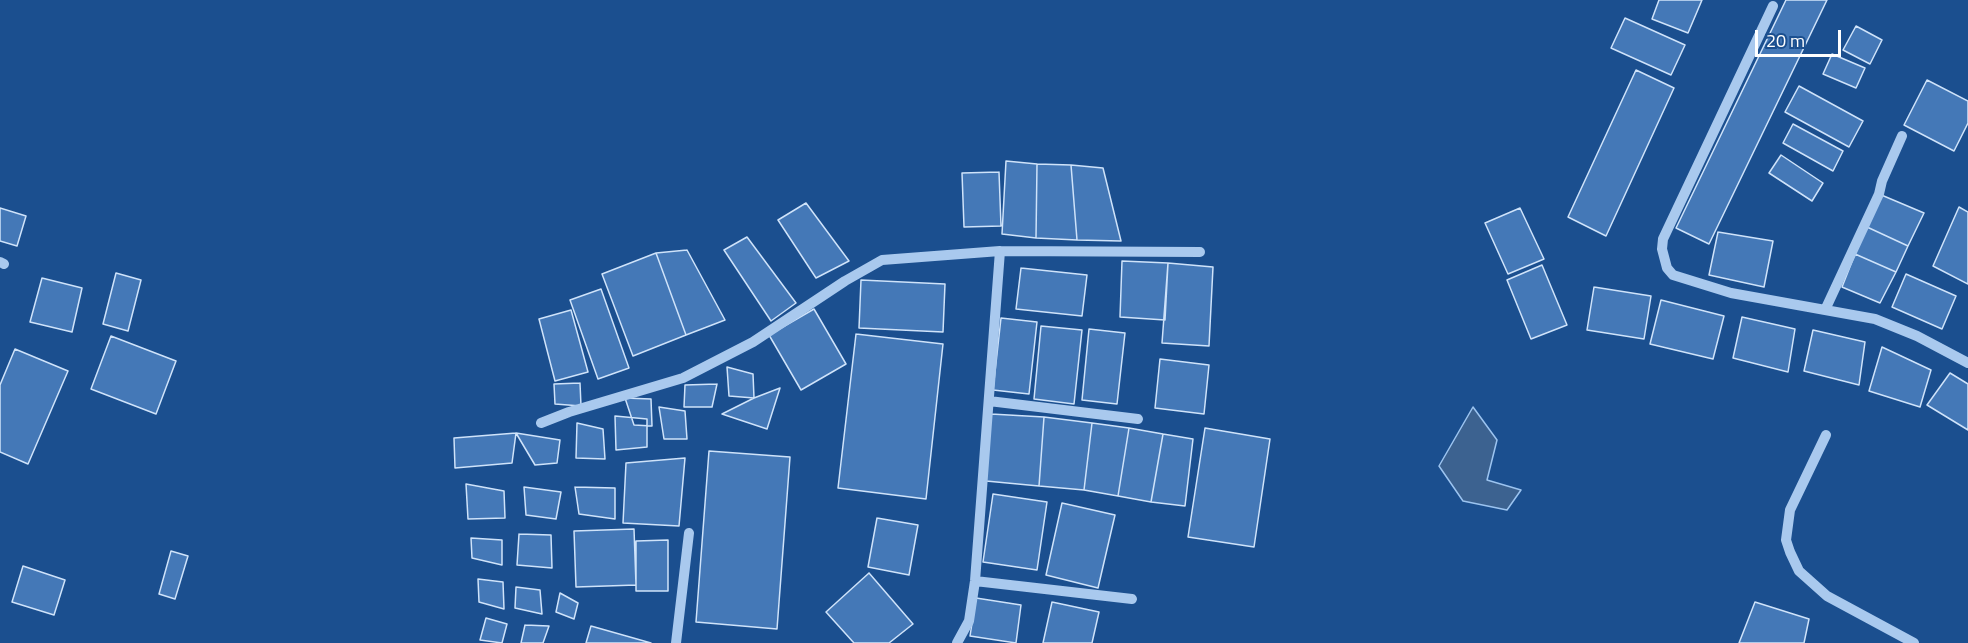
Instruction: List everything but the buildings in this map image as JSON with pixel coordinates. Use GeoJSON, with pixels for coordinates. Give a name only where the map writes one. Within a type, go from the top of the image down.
{"type":"FeatureCollection","features":[{"type":"Feature","properties":{"kind":"street"},"geometry":{"type":"LineString","coordinates":[[1773,6],[1663,239],[1662,249],[1667,268],[1673,275],[1731,293],[1875,319],[1966,358]]}},
{"type":"Feature","properties":{"kind":"street"},"geometry":{"type":"LineString","coordinates":[[1825,310],[1879,194],[1882,181],[1902,136]]}},
{"type":"Feature","properties":{"kind":"street"},"geometry":{"type":"LineString","coordinates":[[957,643],[969,621],[975,581],[1000,251]]}},
{"type":"Feature","properties":{"kind":"street"},"geometry":{"type":"LineString","coordinates":[[541,423],[569,412],[683,378],[753,342],[845,281],[882,260],[1000,251],[1200,252]]}},
{"type":"Feature","properties":{"kind":"street"},"geometry":{"type":"LineString","coordinates":[[989,401],[1138,419]]}},
{"type":"Feature","properties":{"kind":"street"},"geometry":{"type":"LineString","coordinates":[[1826,435],[1790,510],[1786,540],[1790,552],[1799,571],[1827,596],[1914,643]]}},
{"type":"Feature","properties":{"kind":"street"},"geometry":{"type":"LineString","coordinates":[[676,643],[689,532]]}},
{"type":"Feature","properties":{"kind":"street"},"geometry":{"type":"LineString","coordinates":[[975,581],[1132,599]]}},
{"type":"Feature","properties":{"kind":"water"},"geometry":{"type":"Polygon","coordinates":[[[1473,407],[1497,440],[1487,480],[1521,490],[1507,510],[1463,501],[1439,466],[1473,407]]]}}]}
